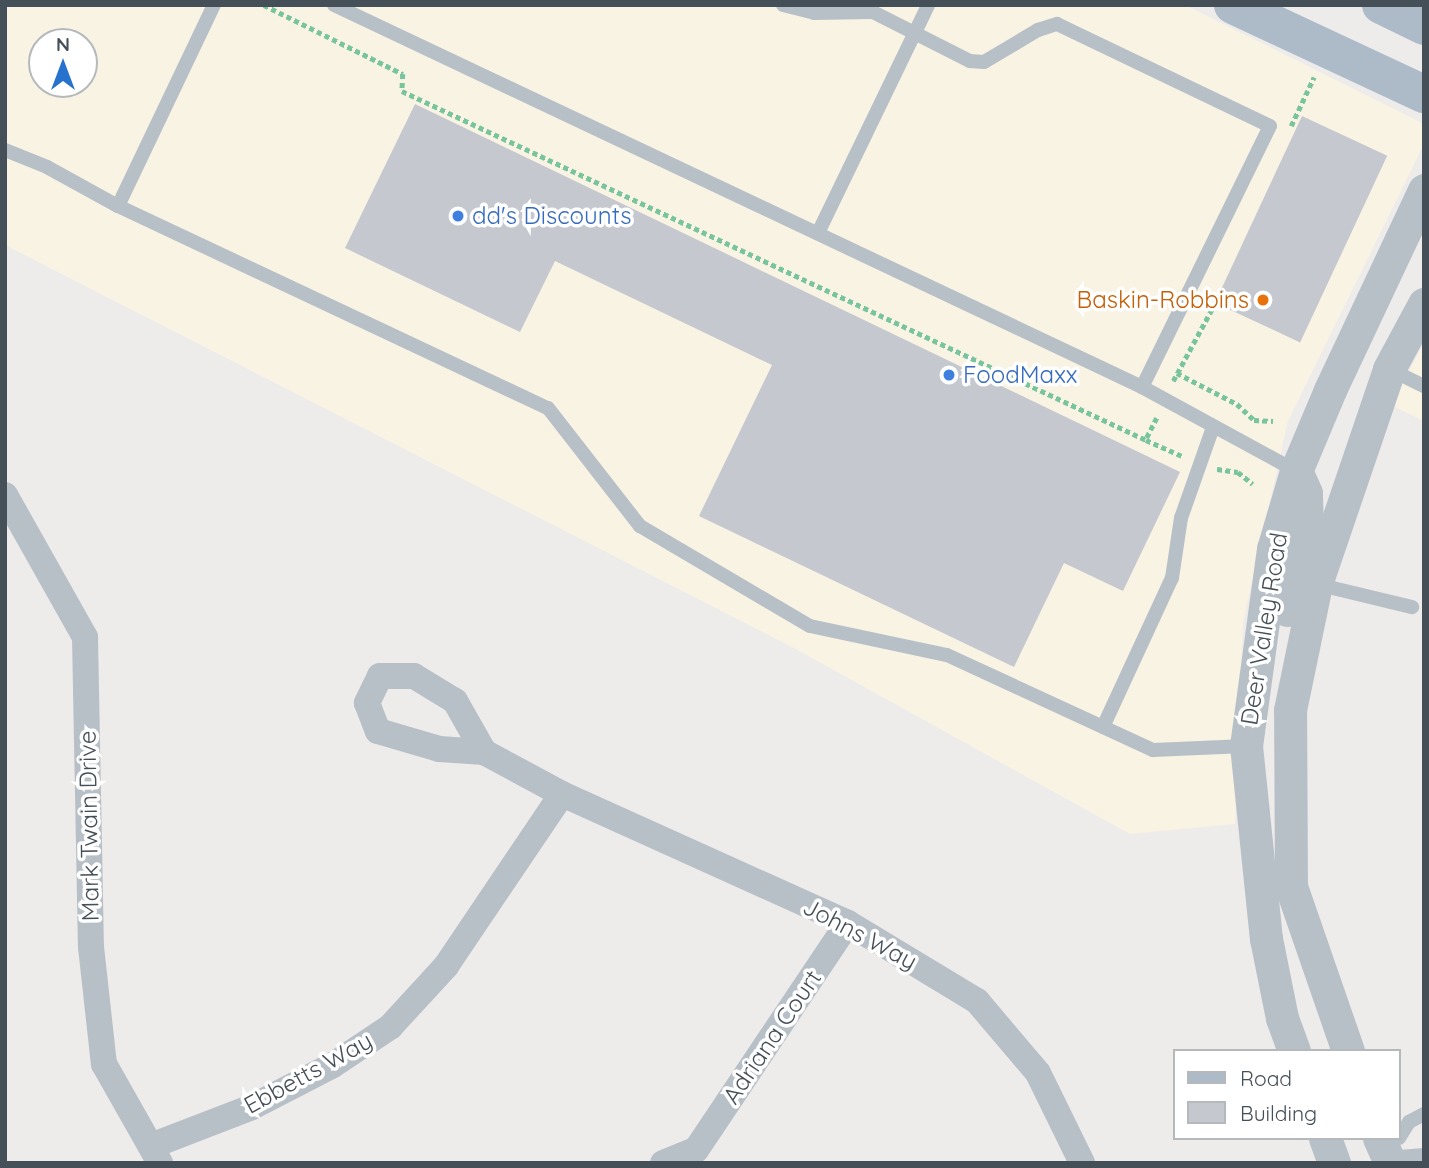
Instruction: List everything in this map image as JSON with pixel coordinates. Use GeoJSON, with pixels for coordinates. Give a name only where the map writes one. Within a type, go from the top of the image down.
{"type":"FeatureCollection","features":[{"type":"Feature","properties":{"kind":"main road"},"geometry":{"type":"LineString","coordinates":[[1233,5],[1424,94]]}},
{"type":"Feature","properties":{"kind":"main road"},"geometry":{"type":"LineString","coordinates":[[1381,5],[1424,26]]}},
{"type":"Feature","properties":{"kind":"street","name":"Deer Valley Road"},"geometry":{"type":"LineString","coordinates":[[1293,1049],[1282,1018],[1266,939],[1246,746],[1273,549],[1296,471],[1330,390],[1424,190]]}},
{"type":"Feature","properties":{"kind":"street","name":"Deer Valley Road"},"geometry":{"type":"LineString","coordinates":[[1347,1049],[1291,886],[1290,710],[1316,584],[1390,369],[1424,304]]}},
{"type":"Feature","properties":{"kind":"street"},"geometry":{"type":"LineString","coordinates":[[1290,710],[1282,662],[1283,628],[1307,525],[1306,493],[1296,471]]}},
{"type":"Feature","properties":{"kind":"street","name":"Mark Twain Drive"},"geometry":{"type":"LineString","coordinates":[[5,495],[85,637],[91,947],[104,1064],[156,1154]]}},
{"type":"Feature","properties":{"kind":"street","name":"Johns Way"},"geometry":{"type":"LineString","coordinates":[[484,752],[562,794],[848,923],[978,1001],[1038,1073],[1082,1163]]}},
{"type":"Feature","properties":{"kind":"street","name":"Ebbetts Way"},"geometry":{"type":"LineString","coordinates":[[156,1154],[333,1065],[390,1027],[446,966],[562,794]]}},
{"type":"Feature","properties":{"kind":"street","name":"Adriana Court"},"geometry":{"type":"LineString","coordinates":[[663,1163],[699,1156],[848,923]]}},
{"type":"Feature","properties":{"kind":"street"},"geometry":{"type":"LineString","coordinates":[[1326,1140],[1334,1163]]}},
{"type":"Feature","properties":{"kind":"lane"},"geometry":{"type":"LineString","coordinates":[[118,206],[214,5]]}},
{"type":"Feature","properties":{"kind":"lane"},"geometry":{"type":"LineString","coordinates":[[334,5],[1142,387],[1296,471]]}},
{"type":"Feature","properties":{"kind":"lane"},"geometry":{"type":"LineString","coordinates":[[783,5],[814,13],[873,12],[970,61],[984,62],[1038,30],[1056,24],[1270,126],[1142,387]]}},
{"type":"Feature","properties":{"kind":"lane"},"geometry":{"type":"LineString","coordinates":[[818,233],[928,5]]}},
{"type":"Feature","properties":{"kind":"lane"},"geometry":{"type":"LineString","coordinates":[[5,150],[47,167],[118,206],[548,408],[640,526],[810,626],[947,656],[1153,750],[1246,746]]}},
{"type":"Feature","properties":{"kind":"lane"},"geometry":{"type":"LineString","coordinates":[[1390,369],[1424,386]]}},
{"type":"Feature","properties":{"kind":"lane"},"geometry":{"type":"LineString","coordinates":[[1103,727],[1172,578],[1181,518],[1213,428]]}},
{"type":"Feature","properties":{"kind":"lane"},"geometry":{"type":"LineString","coordinates":[[1316,584],[1412,607]]}},
{"type":"Feature","properties":{"kind":"lane"},"geometry":{"type":"LineString","coordinates":[[1401,1133],[1409,1122],[1424,1114]]}},
{"type":"Feature","properties":{"kind":"lane"},"geometry":{"type":"LineString","coordinates":[[1388,1150],[1424,1155]]}},
{"type":"Feature","properties":{"kind":"path"},"geometry":{"type":"LineString","coordinates":[[264,5],[402,74],[402,91],[1146,440],[1221,471],[1238,472],[1253,484]]}},
{"type":"Feature","properties":{"kind":"path"},"geometry":{"type":"LineString","coordinates":[[1287,133],[1314,76]]}},
{"type":"Feature","properties":{"kind":"path"},"geometry":{"type":"LineString","coordinates":[[1146,440],[1177,373],[1212,309],[1204,305],[1210,293]]}},
{"type":"Feature","properties":{"kind":"path"},"geometry":{"type":"LineString","coordinates":[[1177,373],[1237,404],[1254,420],[1273,421]]}},
{"type":"Feature","properties":{"kind":"shaded area"},"geometry":{"type":"Polygon","coordinates":[[[5,5],[1185,5],[1424,124],[1424,144],[1288,421],[1243,622],[1235,824],[1130,834],[792,647],[5,245],[5,5]]]}},
{"type":"Feature","properties":{"kind":"shaded area"},"geometry":{"type":"Polygon","coordinates":[[[1424,343],[1424,421],[1391,405],[1424,343]]]}},
{"type":"Feature","properties":{"kind":"building"},"geometry":{"type":"Polygon","coordinates":[[[415,104],[1180,472],[1123,591],[1064,563],[1014,667],[699,516],[772,365],[555,261],[520,332],[345,248],[415,104]]]}},
{"type":"Feature","properties":{"kind":"building"},"geometry":{"type":"Polygon","coordinates":[[[1302,116],[1387,156],[1300,342],[1215,303],[1302,116]]]}},
{"type":"Feature","properties":{"kind":"place","name":"dd's Discounts"},"geometry":{"type":"Point","coordinates":[458,216]}},
{"type":"Feature","properties":{"kind":"place","name":"Baskin-Robbins"},"geometry":{"type":"Point","coordinates":[1263,300]}},
{"type":"Feature","properties":{"kind":"place","name":"FoodMaxx"},"geometry":{"type":"Point","coordinates":[949,375]}}]}
